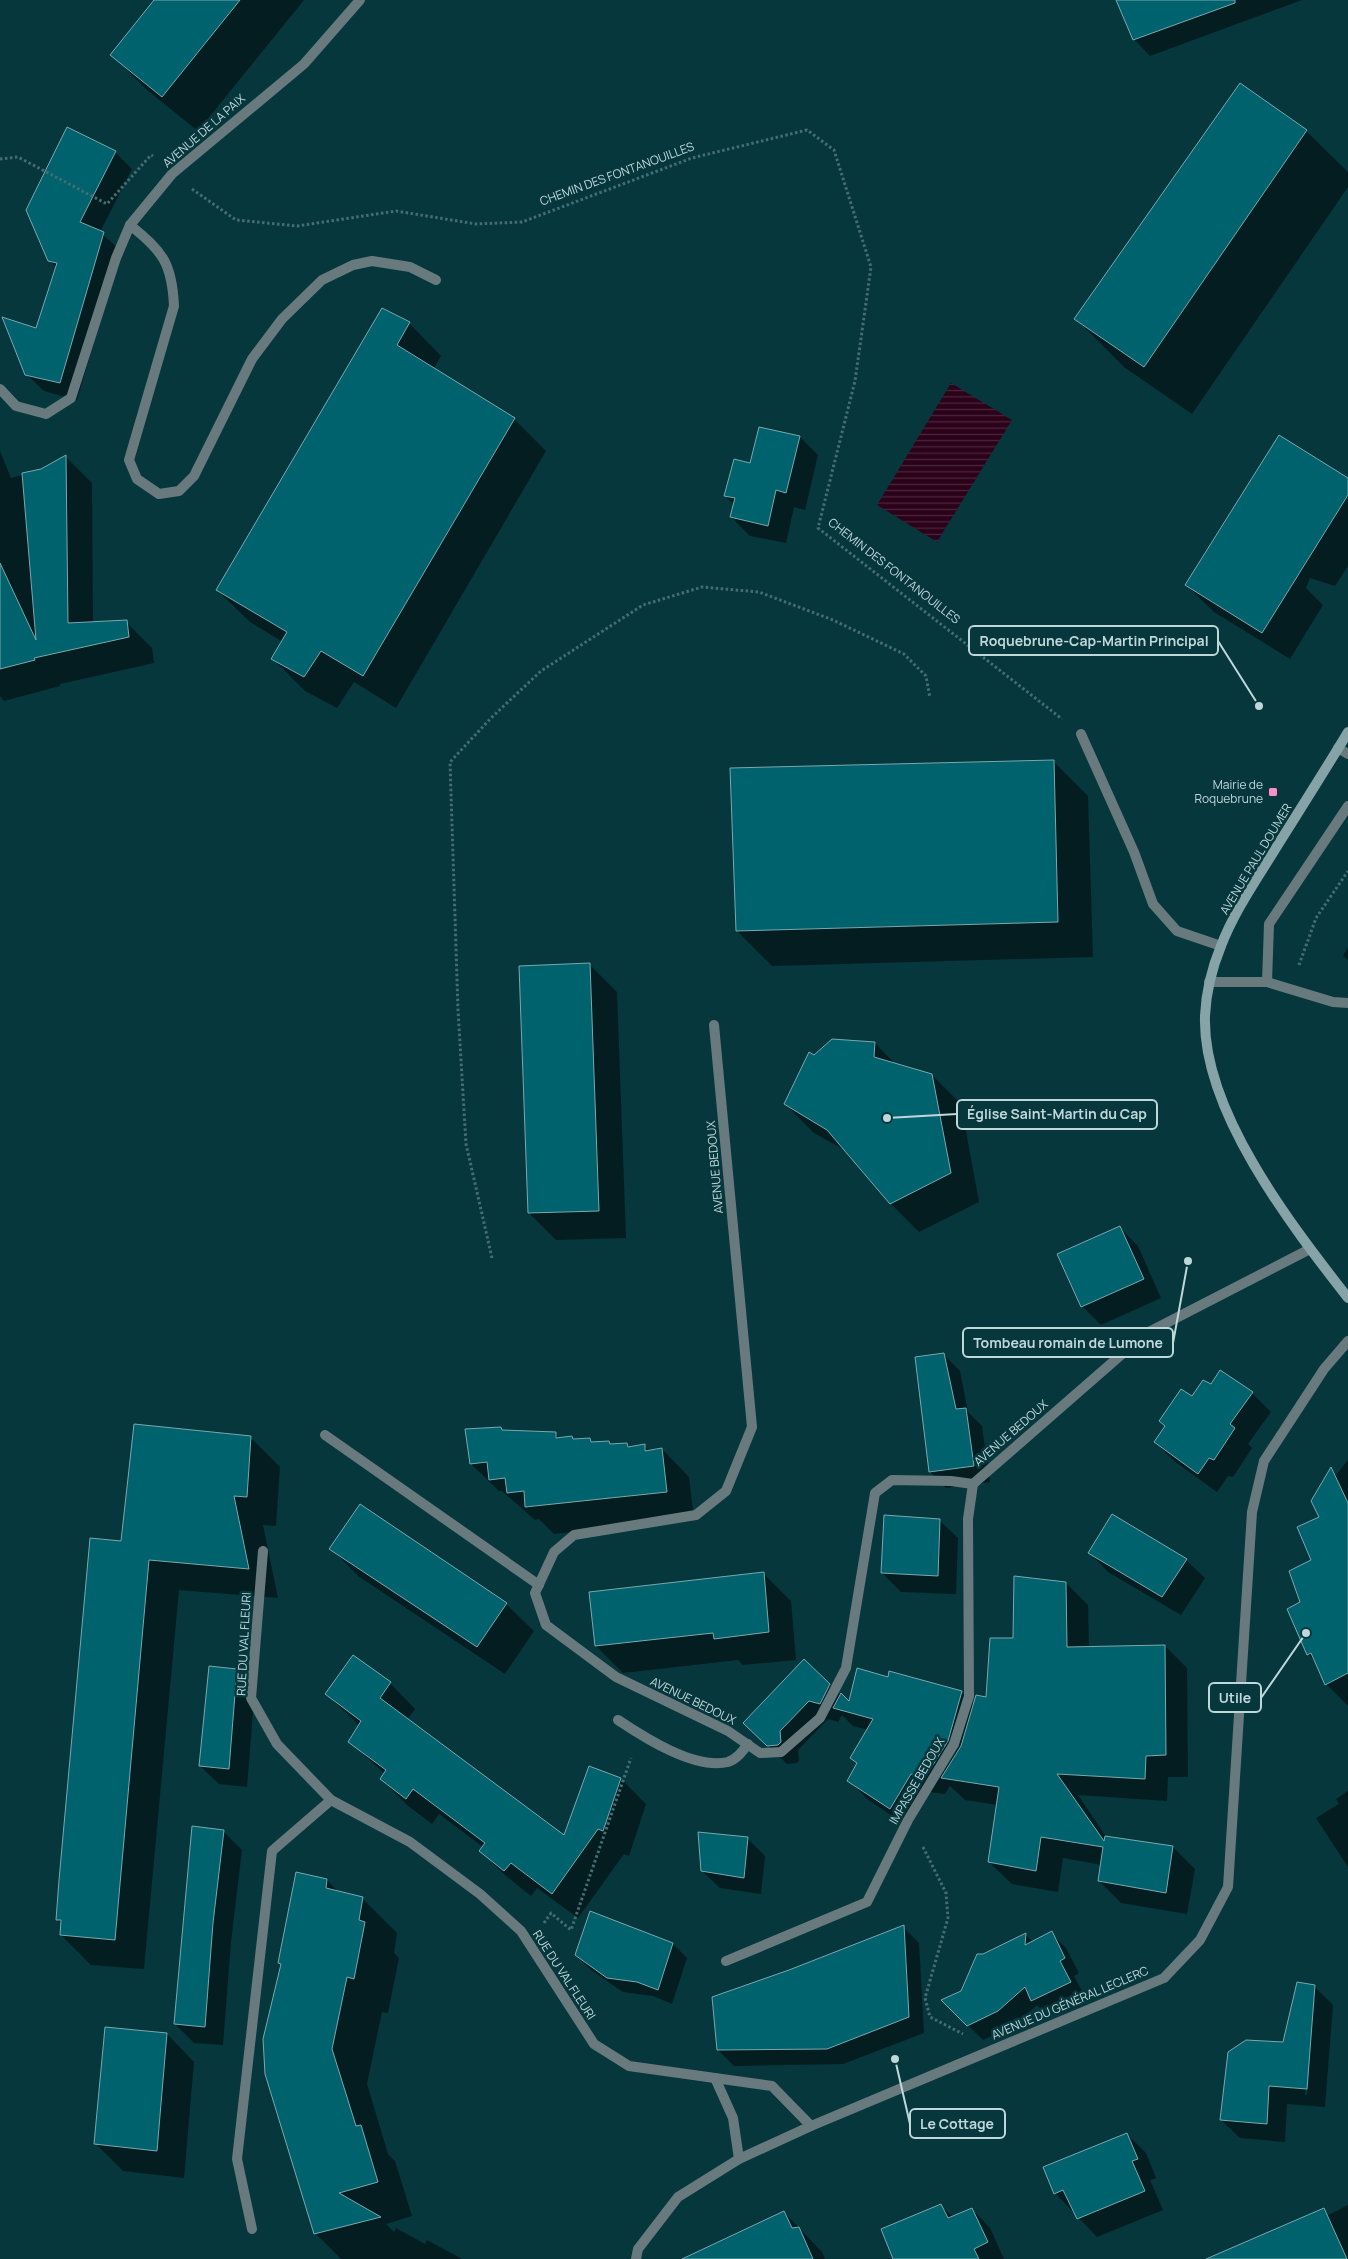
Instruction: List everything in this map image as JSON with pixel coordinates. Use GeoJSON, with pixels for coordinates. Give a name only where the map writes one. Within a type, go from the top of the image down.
{"type":"FeatureCollection","features":[{"type":"Feature","properties":{"kind":"main road","name":"AVENUE PAUL DOUMER"},"geometry":{"type":"LineString","coordinates":[[1348,732],[1238,908],[1221,946],[1209,982],[1205,1017],[1209,1056],[1218,1090],[1230,1120],[1259,1173],[1310,1249],[1348,1298]]}},
{"type":"Feature","properties":{"kind":"street","name":"AVENUE DE LA PAIX"},"geometry":{"type":"LineString","coordinates":[[0,389],[16,406],[46,414],[71,398],[116,258],[130,225],[172,174],[304,64],[360,0]]}},
{"type":"Feature","properties":{"kind":"street"},"geometry":{"type":"LineString","coordinates":[[130,225],[163,256],[173,282],[174,306],[129,460],[137,479],[159,494],[179,492],[194,476],[252,359],[282,318],[322,280],[353,264],[372,260],[410,267],[436,280]]}},
{"type":"Feature","properties":{"kind":"street"},"geometry":{"type":"LineString","coordinates":[[1081,734],[1134,852],[1153,904],[1177,931],[1221,946]]}},
{"type":"Feature","properties":{"kind":"street"},"geometry":{"type":"LineString","coordinates":[[1338,748],[1348,754]]}},
{"type":"Feature","properties":{"kind":"street"},"geometry":{"type":"LineString","coordinates":[[1267,982],[1268,924],[1348,806]]}},
{"type":"Feature","properties":{"kind":"street"},"geometry":{"type":"LineString","coordinates":[[1209,982],[1267,982],[1333,1002],[1348,1003]]}},
{"type":"Feature","properties":{"kind":"street","name":"AVENUE BEDOUX"},"geometry":{"type":"LineString","coordinates":[[714,1025],[752,1427],[726,1490],[696,1515],[574,1535],[554,1552],[536,1593],[546,1625],[616,1677],[728,1730],[760,1753],[781,1752],[820,1718],[846,1668],[875,1493],[892,1480],[951,1481],[973,1484],[1145,1334],[1310,1249]]}},
{"type":"Feature","properties":{"kind":"street","name":"AVENUE DU GÉNÉRAL LECLERC"},"geometry":{"type":"LineString","coordinates":[[636,2259],[638,2249],[678,2197],[739,2159],[811,2126],[1164,1978],[1200,1940],[1228,1887],[1252,1512],[1264,1461],[1324,1369],[1348,1341]]}},
{"type":"Feature","properties":{"kind":"street"},"geometry":{"type":"LineString","coordinates":[[325,1434],[539,1585]]}},
{"type":"Feature","properties":{"kind":"street","name":"IMPASSE BEDOUX"},"geometry":{"type":"LineString","coordinates":[[726,1961],[867,1902],[908,1820],[954,1744],[969,1696],[968,1519],[973,1484]]}},
{"type":"Feature","properties":{"kind":"street","name":"RUE DU VAL FLEURI"},"geometry":{"type":"LineString","coordinates":[[263,1551],[251,1698],[277,1744],[331,1800],[410,1842],[480,1894],[521,1931],[594,2044],[629,2066],[772,2086],[811,2126]]}},
{"type":"Feature","properties":{"kind":"street"},"geometry":{"type":"LineString","coordinates":[[618,1720],[644,1737],[694,1760],[713,1763],[729,1761],[740,1755],[748,1744]]}},
{"type":"Feature","properties":{"kind":"street"},"geometry":{"type":"LineString","coordinates":[[252,2229],[237,2159],[272,1851],[331,1800]]}},
{"type":"Feature","properties":{"kind":"street"},"geometry":{"type":"LineString","coordinates":[[715,2078],[733,2118],[739,2159]]}},
{"type":"Feature","properties":{"kind":"path","name":"CHEMIN DES FONTANOUILLES"},"geometry":{"type":"LineString","coordinates":[[187,186],[236,220],[297,226],[396,211],[476,224],[522,222],[692,158],[807,130],[834,150],[871,267],[855,382],[818,528],[1066,722]]}},
{"type":"Feature","properties":{"kind":"path"},"geometry":{"type":"LineString","coordinates":[[0,159],[18,158],[107,204]]}},
{"type":"Feature","properties":{"kind":"path"},"geometry":{"type":"LineString","coordinates":[[492,1258],[466,1144],[458,1010],[450,762],[491,718],[541,671],[643,605],[702,588],[759,592],[851,628],[904,654],[926,676],[930,698]]}},
{"type":"Feature","properties":{"kind":"path"},"geometry":{"type":"LineString","coordinates":[[1290,989],[1316,918],[1348,871]]}},
{"type":"Feature","properties":{"kind":"path"},"geometry":{"type":"LineString","coordinates":[[555,1915],[571,1930],[631,1759],[644,1737]]}},
{"type":"Feature","properties":{"kind":"path"},"geometry":{"type":"LineString","coordinates":[[908,1820],[946,1893],[948,1918],[925,1998],[930,2017],[965,2034],[974,2033],[991,2050]]}},
{"type":"Feature","properties":{"kind":"shaded area"},"geometry":{"type":"Polygon","coordinates":[[[951,383],[1012,420],[937,542],[877,505],[951,383]]]}},
{"type":"Feature","properties":{"kind":"building"},"geometry":{"type":"Polygon","coordinates":[[[154,0],[240,0],[162,97],[110,55],[154,0]]]}},
{"type":"Feature","properties":{"kind":"building"},"geometry":{"type":"Polygon","coordinates":[[[1116,0],[1235,0],[1235,3],[1133,40],[1116,0]]]}},
{"type":"Feature","properties":{"kind":"building"},"geometry":{"type":"Polygon","coordinates":[[[1240,83],[1307,130],[1144,367],[1074,319],[1240,83]]]}},
{"type":"Feature","properties":{"kind":"building"},"geometry":{"type":"Polygon","coordinates":[[[67,127],[116,151],[80,222],[104,232],[60,383],[25,375],[2,317],[36,328],[57,263],[48,261],[26,210],[67,127]]]}},
{"type":"Feature","properties":{"kind":"building"},"geometry":{"type":"Polygon","coordinates":[[[382,308],[410,322],[397,345],[515,418],[363,676],[321,651],[304,677],[271,659],[287,632],[216,590],[382,308]]]}},
{"type":"Feature","properties":{"kind":"building"},"geometry":{"type":"Polygon","coordinates":[[[759,427],[800,436],[786,493],[776,490],[768,526],[730,517],[735,498],[724,496],[734,459],[750,463],[759,427]]]}},
{"type":"Feature","properties":{"kind":"building"},"geometry":{"type":"Polygon","coordinates":[[[1279,435],[1348,478],[1348,495],[1262,633],[1185,585],[1279,435]]]}},
{"type":"Feature","properties":{"kind":"building"},"geometry":{"type":"Polygon","coordinates":[[[66,455],[68,623],[127,620],[129,637],[34,658],[35,660],[0,669],[0,563],[36,640],[22,473],[41,469],[66,455]]]}},
{"type":"Feature","properties":{"kind":"building"},"geometry":{"type":"Polygon","coordinates":[[[1054,760],[1058,922],[736,931],[730,768],[1054,760]]]}},
{"type":"Feature","properties":{"kind":"building"},"geometry":{"type":"Polygon","coordinates":[[[590,963],[599,1211],[528,1213],[519,966],[590,963]]]}},
{"type":"Feature","properties":{"kind":"building"},"geometry":{"type":"Polygon","coordinates":[[[832,1039],[875,1042],[874,1057],[932,1074],[951,1173],[890,1204],[827,1130],[784,1104],[809,1052],[814,1055],[832,1039]]]}},
{"type":"Feature","properties":{"kind":"building"},"geometry":{"type":"Polygon","coordinates":[[[1120,1226],[1144,1279],[1081,1307],[1057,1254],[1120,1226]]]}},
{"type":"Feature","properties":{"kind":"building"},"geometry":{"type":"Polygon","coordinates":[[[944,1353],[956,1409],[966,1408],[974,1466],[929,1472],[915,1357],[944,1353]]]}},
{"type":"Feature","properties":{"kind":"building"},"geometry":{"type":"Polygon","coordinates":[[[1220,1370],[1253,1392],[1230,1424],[1235,1428],[1214,1460],[1209,1458],[1198,1474],[1154,1442],[1165,1426],[1159,1421],[1181,1389],[1192,1396],[1203,1380],[1211,1384],[1220,1370]]]}},
{"type":"Feature","properties":{"kind":"building"},"geometry":{"type":"Polygon","coordinates":[[[134,1424],[251,1436],[247,1497],[234,1496],[249,1569],[149,1560],[115,1940],[60,1935],[61,1920],[56,1920],[90,1538],[121,1541],[134,1424]]]}},
{"type":"Feature","properties":{"kind":"building"},"geometry":{"type":"Polygon","coordinates":[[[501,1427],[502,1430],[556,1432],[556,1438],[572,1436],[573,1439],[590,1438],[591,1442],[627,1443],[628,1447],[645,1444],[645,1451],[662,1448],[667,1492],[525,1507],[524,1491],[507,1493],[505,1478],[489,1480],[487,1462],[470,1464],[465,1429],[501,1427]]]}},
{"type":"Feature","properties":{"kind":"building"},"geometry":{"type":"Polygon","coordinates":[[[1331,1467],[1348,1503],[1348,1673],[1325,1685],[1311,1653],[1307,1655],[1287,1609],[1300,1602],[1289,1571],[1311,1560],[1297,1527],[1319,1517],[1311,1501],[1331,1467]]]}},
{"type":"Feature","properties":{"kind":"building"},"geometry":{"type":"Polygon","coordinates":[[[360,1504],[507,1603],[477,1647],[329,1549],[360,1504]]]}},
{"type":"Feature","properties":{"kind":"building"},"geometry":{"type":"Polygon","coordinates":[[[1112,1514],[1187,1559],[1162,1597],[1088,1553],[1112,1514]]]}},
{"type":"Feature","properties":{"kind":"building"},"geometry":{"type":"Polygon","coordinates":[[[884,1515],[940,1519],[938,1576],[881,1573],[884,1515]]]}},
{"type":"Feature","properties":{"kind":"building"},"geometry":{"type":"Polygon","coordinates":[[[764,1572],[769,1632],[714,1639],[713,1633],[595,1646],[589,1592],[764,1572]]]}},
{"type":"Feature","properties":{"kind":"building"},"geometry":{"type":"Polygon","coordinates":[[[1014,1576],[1066,1582],[1067,1647],[1165,1645],[1166,1755],[1146,1756],[1145,1779],[1057,1774],[1104,1841],[1105,1836],[1173,1846],[1166,1893],[1098,1881],[1103,1847],[1041,1837],[1036,1871],[988,1862],[999,1787],[941,1778],[961,1746],[976,1695],[986,1697],[990,1638],[1013,1638],[1014,1576]]]}},
{"type":"Feature","properties":{"kind":"building"},"geometry":{"type":"Polygon","coordinates":[[[353,1655],[391,1682],[380,1698],[564,1835],[589,1766],[621,1778],[603,1831],[598,1829],[552,1894],[511,1863],[504,1871],[479,1851],[485,1843],[413,1789],[406,1799],[380,1779],[386,1770],[348,1742],[361,1721],[325,1694],[353,1655]]]}},
{"type":"Feature","properties":{"kind":"building"},"geometry":{"type":"Polygon","coordinates":[[[804,1659],[830,1684],[820,1704],[809,1701],[780,1731],[781,1742],[778,1745],[767,1746],[743,1723],[804,1659]]]}},
{"type":"Feature","properties":{"kind":"building"},"geometry":{"type":"Polygon","coordinates":[[[209,1666],[237,1669],[229,1769],[199,1766],[209,1666]]]}},
{"type":"Feature","properties":{"kind":"building"},"geometry":{"type":"Polygon","coordinates":[[[857,1668],[888,1677],[889,1671],[962,1691],[948,1741],[926,1776],[911,1774],[890,1809],[847,1781],[857,1763],[850,1758],[873,1719],[833,1708],[841,1693],[849,1701],[857,1668]]]}},
{"type":"Feature","properties":{"kind":"building"},"geometry":{"type":"Polygon","coordinates":[[[192,1826],[224,1830],[213,1923],[205,2027],[174,2024],[192,1826]]]}},
{"type":"Feature","properties":{"kind":"building"},"geometry":{"type":"Polygon","coordinates":[[[698,1832],[748,1837],[744,1878],[701,1871],[698,1832]]]}},
{"type":"Feature","properties":{"kind":"building"},"geometry":{"type":"Polygon","coordinates":[[[296,1872],[327,1879],[326,1888],[363,1897],[359,1920],[365,1922],[354,1979],[347,1977],[332,2049],[356,2126],[361,2125],[378,2182],[339,2193],[381,2217],[314,2234],[265,2074],[263,2039],[281,1964],[278,1963],[296,1872]]]}},
{"type":"Feature","properties":{"kind":"building"},"geometry":{"type":"Polygon","coordinates":[[[590,1911],[673,1943],[658,1990],[637,1982],[607,1978],[575,1955],[590,1911]]]}},
{"type":"Feature","properties":{"kind":"building"},"geometry":{"type":"Polygon","coordinates":[[[904,1925],[909,2017],[827,2049],[717,2050],[712,1997],[789,1970],[904,1925]]]}},
{"type":"Feature","properties":{"kind":"building"},"geometry":{"type":"Polygon","coordinates":[[[1052,1931],[1065,1958],[1060,1961],[1071,1982],[1031,2001],[1025,1987],[998,2011],[967,2026],[941,2000],[961,1991],[977,1954],[983,1954],[1026,1933],[1025,1945],[1052,1931]]]}},
{"type":"Feature","properties":{"kind":"building"},"geometry":{"type":"Polygon","coordinates":[[[1297,1982],[1315,1985],[1307,2089],[1269,2086],[1267,2124],[1220,2120],[1228,2052],[1246,2040],[1283,2042],[1297,1982]]]}},
{"type":"Feature","properties":{"kind":"building"},"geometry":{"type":"Polygon","coordinates":[[[105,2027],[167,2033],[157,2151],[94,2144],[105,2027]]]}},
{"type":"Feature","properties":{"kind":"building"},"geometry":{"type":"Polygon","coordinates":[[[1127,2133],[1138,2159],[1132,2161],[1145,2191],[1077,2219],[1063,2190],[1054,2194],[1043,2167],[1127,2133]]]}},
{"type":"Feature","properties":{"kind":"building"},"geometry":{"type":"Polygon","coordinates":[[[941,2204],[948,2218],[972,2208],[988,2242],[974,2249],[979,2259],[893,2259],[881,2229],[941,2204]]]}},
{"type":"Feature","properties":{"kind":"building"},"geometry":{"type":"Polygon","coordinates":[[[1324,2208],[1347,2259],[1206,2259],[1324,2208]]]}},
{"type":"Feature","properties":{"kind":"building"},"geometry":{"type":"Polygon","coordinates":[[[784,2211],[792,2228],[799,2227],[813,2259],[682,2259],[784,2211]]]}},
{"type":"Feature","properties":{"kind":"place","name":"Roquebrune-Cap-Martin Principal"},"geometry":{"type":"Point","coordinates":[1259,706]}},
{"type":"Feature","properties":{"kind":"place","name":"Mairie de Roquebrune"},"geometry":{"type":"Point","coordinates":[1273,792]}},
{"type":"Feature","properties":{"kind":"place","name":"Église Saint-Martin du Cap"},"geometry":{"type":"Point","coordinates":[887,1118]}},
{"type":"Feature","properties":{"kind":"place","name":"Tombeau romain de Lumone"},"geometry":{"type":"Point","coordinates":[1188,1261]}},
{"type":"Feature","properties":{"kind":"place","name":"Utile"},"geometry":{"type":"Point","coordinates":[1306,1633]}},
{"type":"Feature","properties":{"kind":"place","name":"Le Cottage"},"geometry":{"type":"Point","coordinates":[895,2059]}}]}
